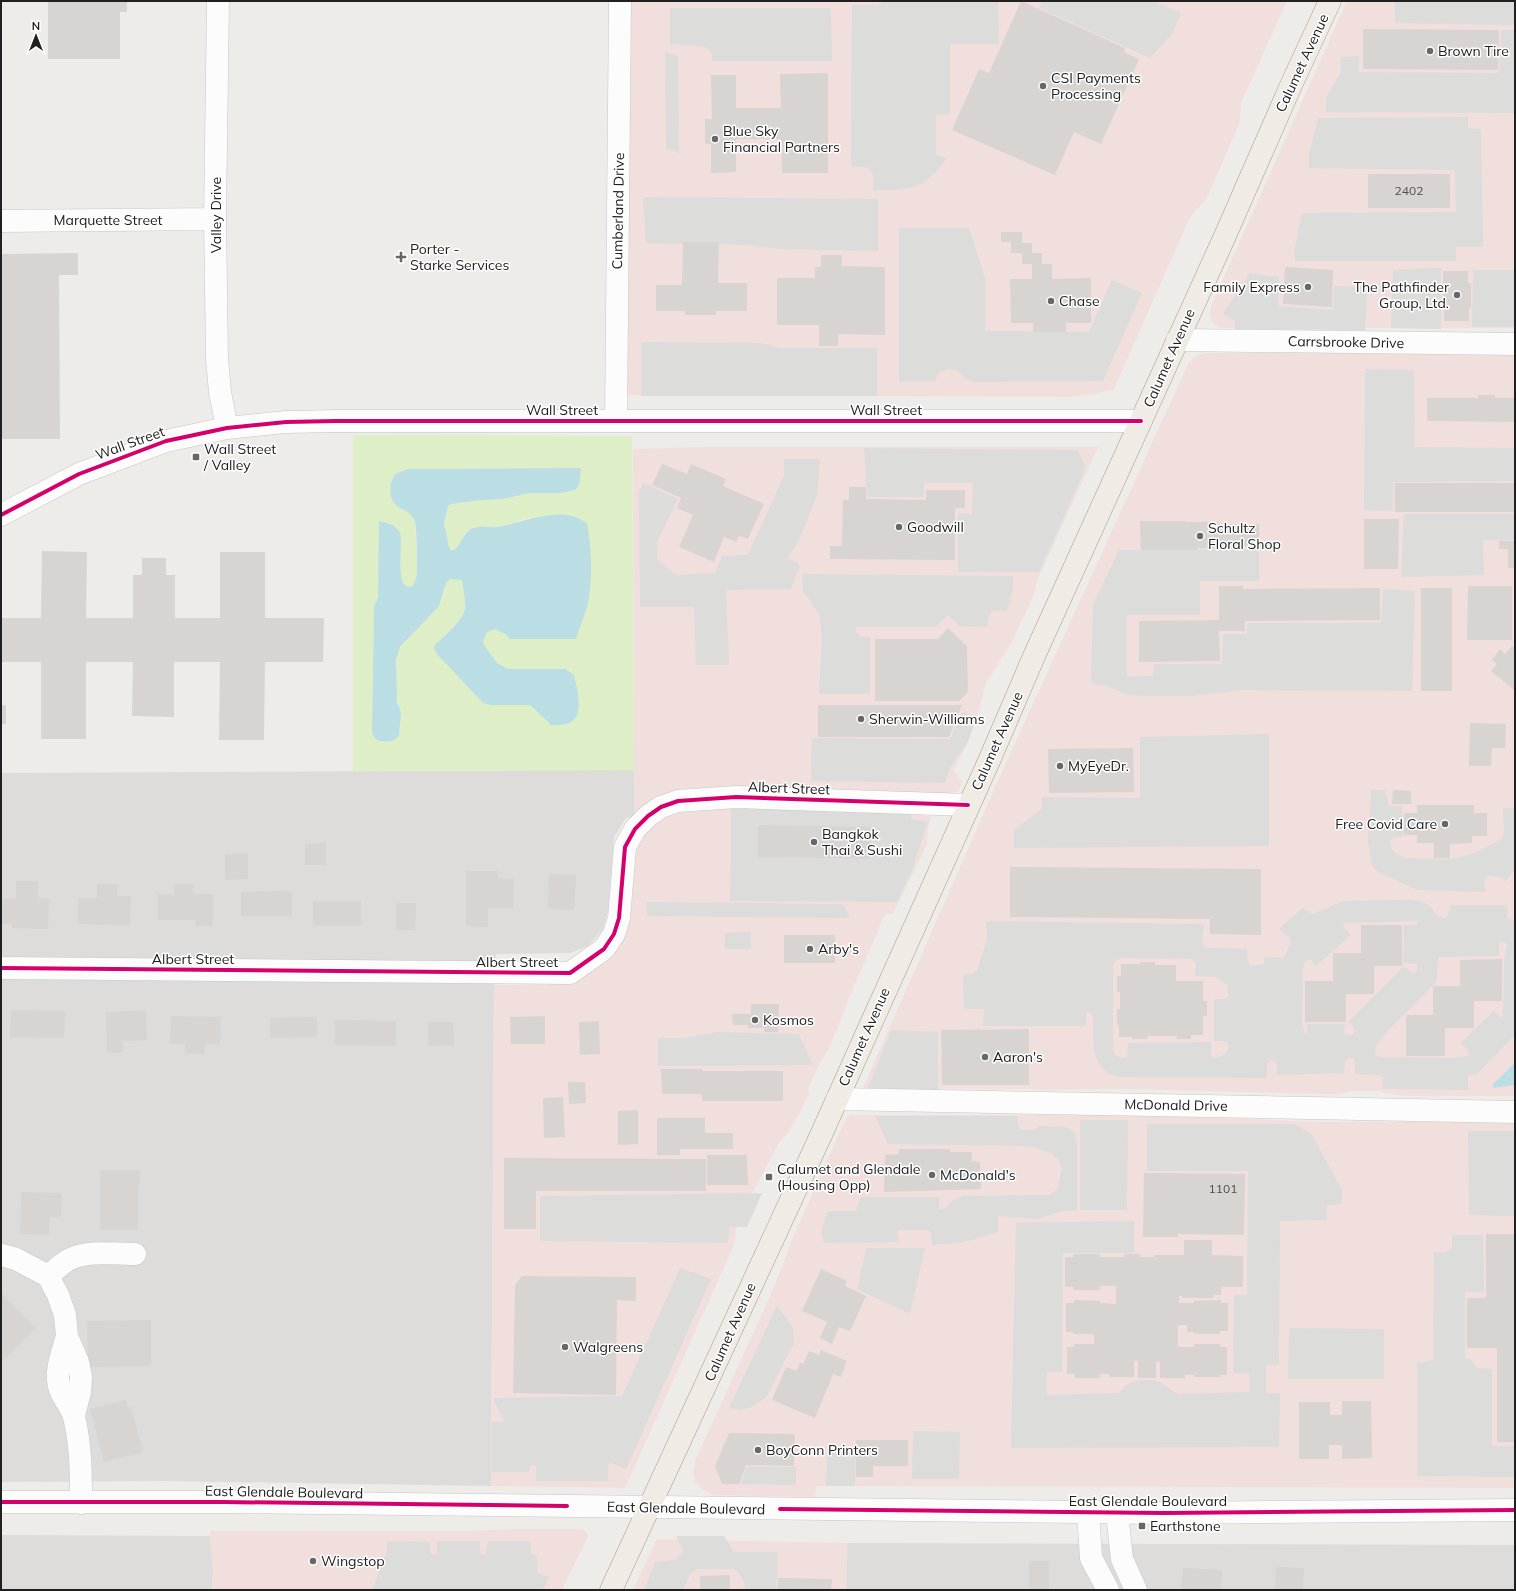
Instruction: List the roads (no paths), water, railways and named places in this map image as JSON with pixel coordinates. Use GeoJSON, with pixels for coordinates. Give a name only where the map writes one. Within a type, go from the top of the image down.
{"type":"FeatureCollection","features":[{"type":"Feature","properties":{"kind":"main road","name":"Calumet Avenue"},"geometry":{"type":"LineString","coordinates":[[611,1590],[837,1099],[1035,654],[1222,244],[1292,83],[1330,1]]}},
{"type":"Feature","properties":{"kind":"street","name":"Valley Drive"},"geometry":{"type":"LineString","coordinates":[[218,1],[216,219],[217,359],[220,392],[227,428]]}},
{"type":"Feature","properties":{"kind":"street","name":"Cumberland Drive"},"geometry":{"type":"LineString","coordinates":[[616,421],[620,1]]}},
{"type":"Feature","properties":{"kind":"street","name":"Marquette Street"},"geometry":{"type":"LineString","coordinates":[[1,220],[216,219]]}},
{"type":"Feature","properties":{"kind":"street","name":"Carrsbrooke Drive"},"geometry":{"type":"LineString","coordinates":[[1177,340],[1515,344]]}},
{"type":"Feature","properties":{"kind":"street","name":"Wall Street"},"geometry":{"type":"LineString","coordinates":[[1,515],[79,474],[166,441],[227,428],[286,422],[1140,421]]}},
{"type":"Feature","properties":{"kind":"street","name":"Albert Street"},"geometry":{"type":"LineString","coordinates":[[1,968],[570,973],[604,949],[614,934],[619,918],[625,847],[635,829],[648,816],[661,807],[678,801],[736,797],[968,805]]}},
{"type":"Feature","properties":{"kind":"street","name":"McDonald Drive"},"geometry":{"type":"LineString","coordinates":[[837,1099],[1515,1112]]}},
{"type":"Feature","properties":{"kind":"street"},"geometry":{"type":"LineString","coordinates":[[48,1276],[58,1266],[70,1259],[85,1255],[99,1253],[134,1254]]}},
{"type":"Feature","properties":{"kind":"street"},"geometry":{"type":"LineString","coordinates":[[1,1255],[16,1259],[48,1276],[58,1295],[65,1315],[67,1336],[78,1362],[81,1377],[80,1392],[74,1415],[81,1460],[81,1502]]}},
{"type":"Feature","properties":{"kind":"street","name":"East Glendale Boulevard"},"geometry":{"type":"LineString","coordinates":[[1,1502],[223,1502],[1117,1513],[1515,1510]]}},
{"type":"Feature","properties":{"kind":"street"},"geometry":{"type":"LineString","coordinates":[[1088,1512],[1091,1558],[1108,1590]]}},
{"type":"Feature","properties":{"kind":"street"},"geometry":{"type":"LineString","coordinates":[[1117,1513],[1122,1559],[1136,1590]]}},
{"type":"Feature","properties":{"kind":"water"},"geometry":{"type":"Polygon","coordinates":[[[581,468],[579,485],[575,490],[561,493],[529,493],[504,499],[451,504],[448,506],[444,523],[451,550],[454,550],[459,545],[469,531],[477,527],[498,527],[544,516],[556,515],[567,515],[578,518],[587,524],[591,555],[590,590],[586,610],[576,639],[510,639],[505,634],[494,629],[487,632],[483,641],[484,645],[497,663],[508,669],[566,669],[574,675],[579,702],[577,716],[573,721],[567,724],[551,725],[530,705],[490,705],[483,703],[436,653],[434,646],[457,624],[465,609],[462,580],[450,579],[446,583],[439,606],[400,647],[396,660],[397,702],[401,712],[399,736],[393,741],[380,741],[375,738],[372,732],[374,606],[378,598],[379,521],[393,525],[400,532],[400,567],[404,584],[412,587],[417,575],[416,526],[414,519],[410,514],[397,506],[392,499],[390,490],[395,474],[408,469],[581,468]]]}},
{"type":"Feature","properties":{"kind":"water"},"geometry":{"type":"Polygon","coordinates":[[[1515,1063],[1515,1085],[1493,1088],[1493,1084],[1515,1063]]]}},
{"type":"Feature","properties":{"kind":"place","name":"Brown Tire"},"geometry":{"type":"Point","coordinates":[1430,51]}},
{"type":"Feature","properties":{"kind":"place","name":"CSI Payments Processing"},"geometry":{"type":"Point","coordinates":[1043,86]}},
{"type":"Feature","properties":{"kind":"place","name":"Blue Sky Financial Partners"},"geometry":{"type":"Point","coordinates":[715,139]}},
{"type":"Feature","properties":{"kind":"place","name":"Porter - Starke Services"},"geometry":{"type":"Point","coordinates":[401,257]}},
{"type":"Feature","properties":{"kind":"place","name":"Family Express"},"geometry":{"type":"Point","coordinates":[1308,287]}},
{"type":"Feature","properties":{"kind":"place","name":"The Pathfinder Group, Ltd."},"geometry":{"type":"Point","coordinates":[1457,295]}},
{"type":"Feature","properties":{"kind":"place","name":"Chase"},"geometry":{"type":"Point","coordinates":[1051,301]}},
{"type":"Feature","properties":{"kind":"place","name":"Wall Street / Valley"},"geometry":{"type":"Point","coordinates":[196,457]}},
{"type":"Feature","properties":{"kind":"place","name":"Goodwill"},"geometry":{"type":"Point","coordinates":[899,527]}},
{"type":"Feature","properties":{"kind":"place","name":"Schultz Floral Shop"},"geometry":{"type":"Point","coordinates":[1200,536]}},
{"type":"Feature","properties":{"kind":"place","name":"Sherwin-Williams"},"geometry":{"type":"Point","coordinates":[861,719]}},
{"type":"Feature","properties":{"kind":"place","name":"MyEyeDr."},"geometry":{"type":"Point","coordinates":[1060,766]}},
{"type":"Feature","properties":{"kind":"place","name":"Free Covid Care"},"geometry":{"type":"Point","coordinates":[1445,824]}},
{"type":"Feature","properties":{"kind":"place","name":"Bangkok Thai & Sushi"},"geometry":{"type":"Point","coordinates":[814,842]}},
{"type":"Feature","properties":{"kind":"place","name":"Arby's"},"geometry":{"type":"Point","coordinates":[810,949]}},
{"type":"Feature","properties":{"kind":"place","name":"Kosmos"},"geometry":{"type":"Point","coordinates":[755,1020]}},
{"type":"Feature","properties":{"kind":"place","name":"Aaron's"},"geometry":{"type":"Point","coordinates":[985,1057]}},
{"type":"Feature","properties":{"kind":"place","name":"McDonald's"},"geometry":{"type":"Point","coordinates":[932,1175]}},
{"type":"Feature","properties":{"kind":"place","name":"Calumet and Glendale (Housing Opp)"},"geometry":{"type":"Point","coordinates":[769,1177]}},
{"type":"Feature","properties":{"kind":"place","name":"Walgreens"},"geometry":{"type":"Point","coordinates":[565,1347]}},
{"type":"Feature","properties":{"kind":"place","name":"BoyConn Printers"},"geometry":{"type":"Point","coordinates":[758,1450]}},
{"type":"Feature","properties":{"kind":"place","name":"Earthstone"},"geometry":{"type":"Point","coordinates":[1142,1526]}},
{"type":"Feature","properties":{"kind":"place","name":"Wingstop"},"geometry":{"type":"Point","coordinates":[313,1561]}}]}
